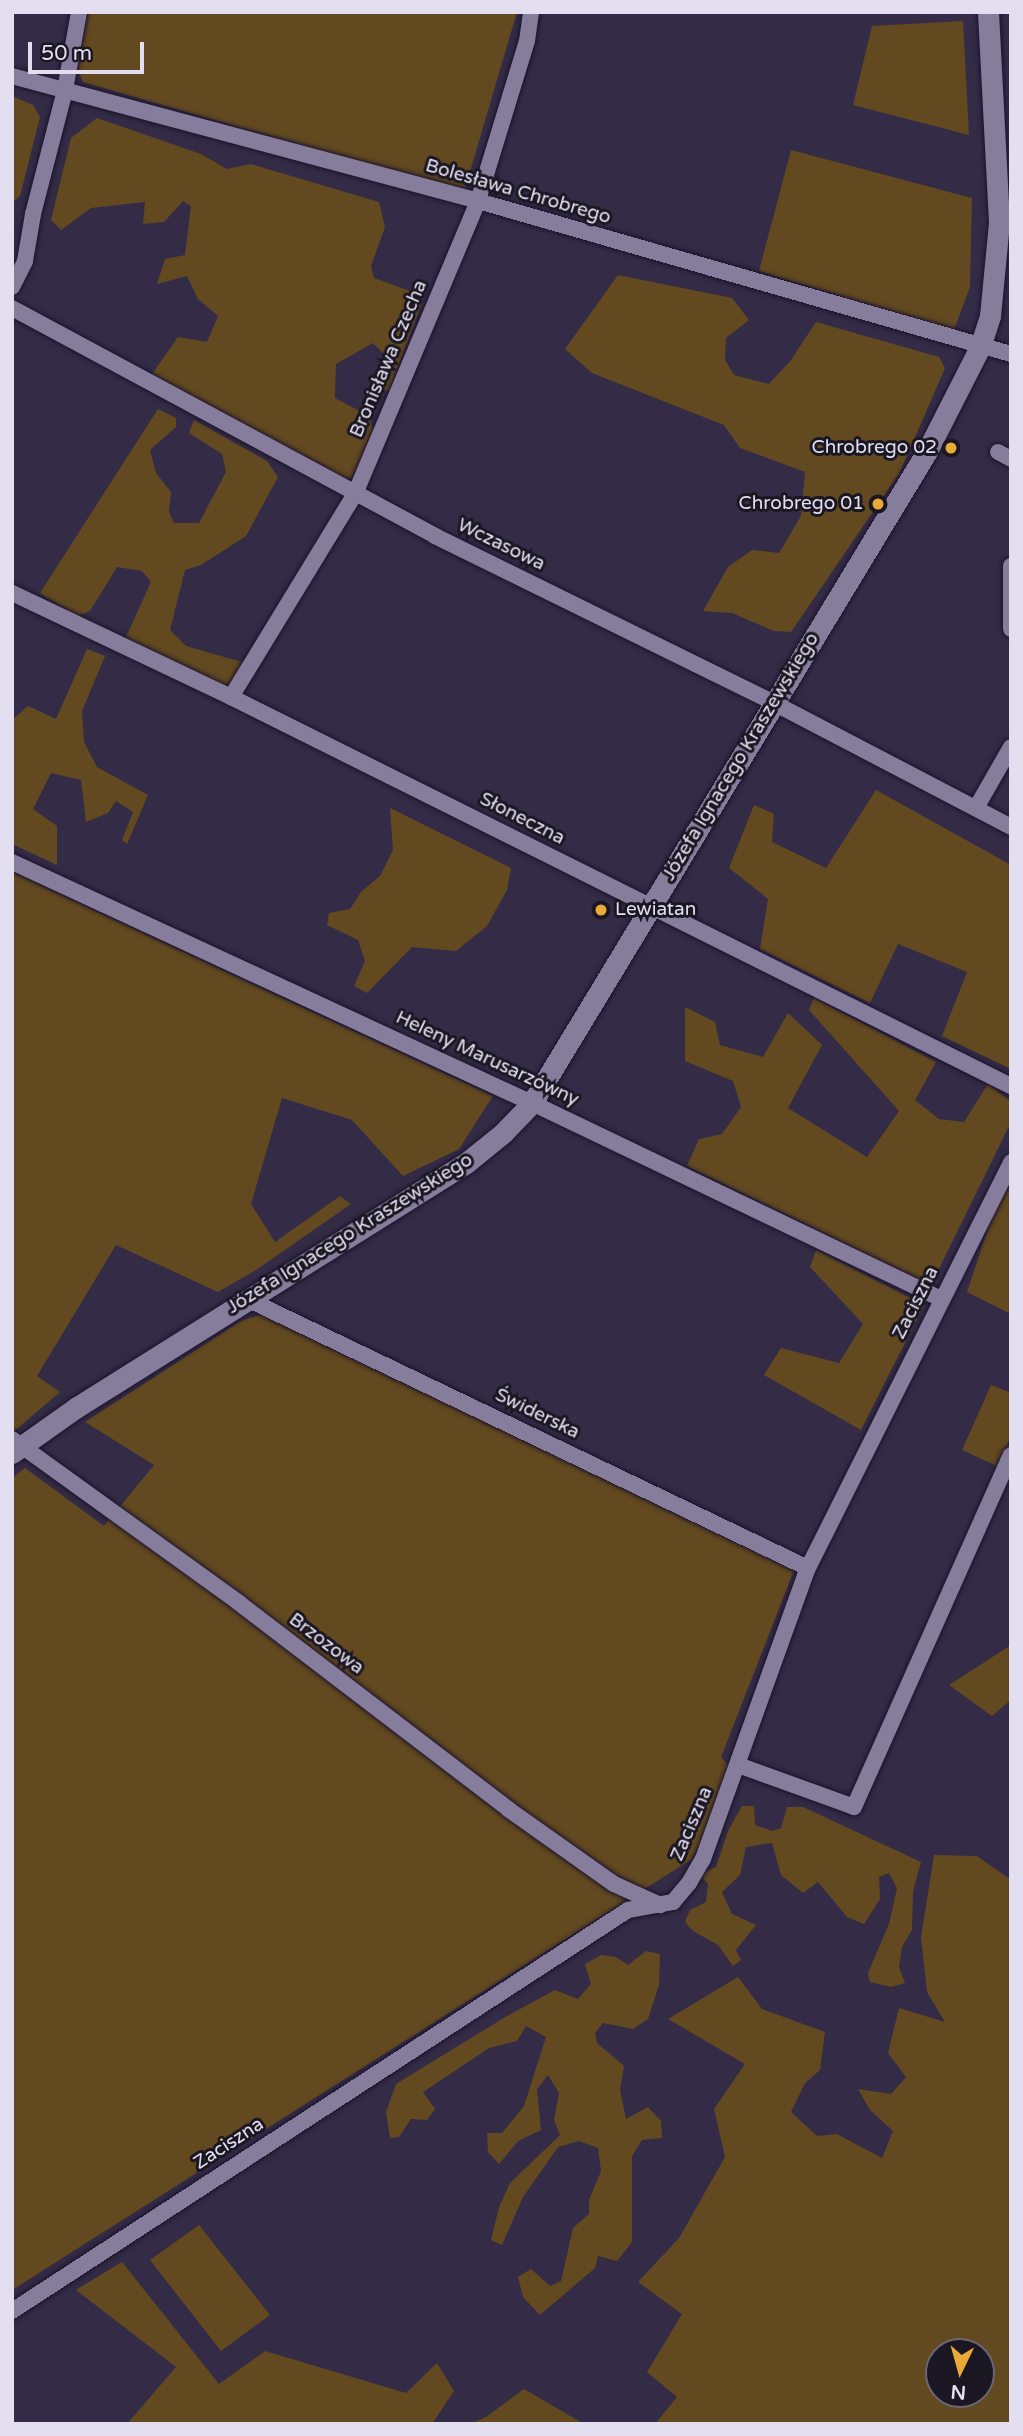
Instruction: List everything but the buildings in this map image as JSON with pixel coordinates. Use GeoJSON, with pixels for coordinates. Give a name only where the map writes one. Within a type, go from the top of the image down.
{"type":"FeatureCollection","features":[{"type":"Feature","properties":{"kind":"street"},"geometry":{"type":"LineString","coordinates":[[12,287],[25,261],[33,214],[65,90],[79,12]]}},
{"type":"Feature","properties":{"kind":"street","name":"Bronisława Czecha"},"geometry":{"type":"LineString","coordinates":[[231,698],[355,494],[478,201],[527,41],[531,12]]}},
{"type":"Feature","properties":{"kind":"street","name":"Józefa Ignacego Kraszewskiego"},"geometry":{"type":"LineString","coordinates":[[15,1446],[247,1299],[383,1218],[466,1163],[503,1133],[532,1102],[926,453],[980,346],[990,316],[999,222],[988,12]]}},
{"type":"Feature","properties":{"kind":"street","name":"Bolesława Chrobrego"},"geometry":{"type":"LineString","coordinates":[[12,76],[478,201],[1011,354]]}},
{"type":"Feature","properties":{"kind":"street","name":"Wczasowa"},"geometry":{"type":"LineString","coordinates":[[12,308],[355,494],[978,804],[1011,827]]}},
{"type":"Feature","properties":{"kind":"street"},"geometry":{"type":"LineString","coordinates":[[1011,566],[1011,629]]}},
{"type":"Feature","properties":{"kind":"street","name":"Słoneczna"},"geometry":{"type":"LineString","coordinates":[[12,593],[231,698],[1011,1086]]}},
{"type":"Feature","properties":{"kind":"street"},"geometry":{"type":"LineString","coordinates":[[978,804],[1011,747]]}},
{"type":"Feature","properties":{"kind":"street","name":"Heleny Marusarzówny"},"geometry":{"type":"LineString","coordinates":[[12,862],[532,1102],[942,1299]]}},
{"type":"Feature","properties":{"kind":"street","name":"Zaciszna"},"geometry":{"type":"LineString","coordinates":[[12,2311],[628,1910],[673,1902],[703,1859],[808,1567],[1011,1162]]}},
{"type":"Feature","properties":{"kind":"street","name":"Świderska"},"geometry":{"type":"LineString","coordinates":[[247,1299],[808,1567]]}},
{"type":"Feature","properties":{"kind":"street","name":"Brzozowa"},"geometry":{"type":"LineString","coordinates":[[15,1446],[239,1604],[508,1809],[614,1884],[660,1905]]}},
{"type":"Feature","properties":{"kind":"street"},"geometry":{"type":"LineString","coordinates":[[738,1765],[854,1807],[1011,1455]]}},
{"type":"Feature","properties":{"kind":"street","name":"Brzozowa"},"geometry":{"type":"LineString","coordinates":[[614,1884],[628,1910]]}},
{"type":"Feature","properties":{"kind":"shaded area"},"geometry":{"type":"Polygon","coordinates":[[[88,12],[517,12],[464,192],[83,82],[77,69],[88,12]]]}},
{"type":"Feature","properties":{"kind":"shaded area"},"geometry":{"type":"Polygon","coordinates":[[[963,21],[969,135],[853,105],[872,26],[963,21]]]}},
{"type":"Feature","properties":{"kind":"shaded area"},"geometry":{"type":"Polygon","coordinates":[[[12,96],[33,105],[40,117],[20,196],[12,203],[12,96]]]}},
{"type":"Feature","properties":{"kind":"shaded area"},"geometry":{"type":"Polygon","coordinates":[[[97,118],[201,154],[227,169],[251,164],[379,202],[385,227],[371,266],[374,278],[410,291],[422,303],[389,391],[376,390],[384,354],[373,343],[336,364],[335,398],[369,416],[373,431],[351,479],[339,476],[150,377],[178,337],[207,342],[218,316],[198,299],[187,276],[157,284],[165,259],[185,255],[191,206],[183,201],[164,222],[143,224],[145,202],[91,208],[61,230],[51,220],[71,138],[97,118]]]}},
{"type":"Feature","properties":{"kind":"shaded area"},"geometry":{"type":"Polygon","coordinates":[[[791,150],[972,198],[970,287],[954,330],[759,271],[791,150]]]}},
{"type":"Feature","properties":{"kind":"shaded area"},"geometry":{"type":"Polygon","coordinates":[[[618,275],[732,298],[749,320],[726,338],[725,360],[734,375],[769,384],[791,360],[816,322],[939,357],[945,368],[900,472],[791,632],[774,631],[732,613],[703,611],[728,567],[752,550],[779,553],[801,516],[805,472],[740,448],[724,425],[592,373],[565,349],[618,275]]]}},
{"type":"Feature","properties":{"kind":"shaded area"},"geometry":{"type":"Polygon","coordinates":[[[158,409],[176,418],[176,427],[150,450],[156,473],[171,492],[169,512],[174,523],[199,523],[226,472],[222,454],[189,433],[194,420],[267,461],[278,477],[246,536],[201,565],[185,570],[170,630],[186,646],[245,663],[227,686],[193,673],[126,637],[151,582],[142,571],[117,567],[90,611],[78,616],[40,593],[158,409]]]}},
{"type":"Feature","properties":{"kind":"shaded area"},"geometry":{"type":"Polygon","coordinates":[[[87,649],[105,656],[82,711],[84,742],[97,767],[148,795],[127,844],[122,840],[133,812],[116,801],[108,813],[86,822],[81,780],[51,773],[33,809],[57,826],[57,865],[12,844],[12,720],[28,706],[56,719],[87,649]]]}},
{"type":"Feature","properties":{"kind":"shaded area"},"geometry":{"type":"Polygon","coordinates":[[[876,790],[1011,865],[1011,1069],[942,1036],[967,972],[898,944],[870,1003],[760,949],[768,899],[729,868],[754,805],[774,814],[772,842],[826,868],[876,790]]]}},
{"type":"Feature","properties":{"kind":"shaded area"},"geometry":{"type":"Polygon","coordinates":[[[390,808],[511,868],[507,890],[487,926],[456,951],[412,947],[367,993],[354,986],[365,961],[358,940],[327,925],[329,913],[350,909],[361,892],[380,876],[393,850],[390,808]]]}},
{"type":"Feature","properties":{"kind":"shaded area"},"geometry":{"type":"Polygon","coordinates":[[[12,872],[493,1096],[459,1149],[403,1176],[352,1120],[282,1098],[251,1204],[275,1242],[340,1196],[351,1204],[256,1270],[218,1292],[116,1245],[37,1376],[60,1392],[12,1433],[12,872]]]}},
{"type":"Feature","properties":{"kind":"shaded area"},"geometry":{"type":"Polygon","coordinates":[[[814,998],[936,1062],[915,1100],[939,1119],[964,1122],[988,1084],[1011,1102],[1011,1122],[931,1285],[687,1166],[699,1139],[722,1134],[741,1107],[733,1081],[685,1061],[685,1007],[715,1022],[720,1045],[763,1057],[788,1013],[822,1045],[788,1108],[867,1157],[899,1111],[809,1010],[814,998]]]}},
{"type":"Feature","properties":{"kind":"shaded area"},"geometry":{"type":"Polygon","coordinates":[[[1011,1179],[1011,1314],[967,1292],[992,1217],[1011,1179]]]}},
{"type":"Feature","properties":{"kind":"shaded area"},"geometry":{"type":"Polygon","coordinates":[[[816,1250],[924,1305],[861,1430],[764,1375],[781,1348],[839,1363],[863,1324],[810,1267],[816,1250]]]}},
{"type":"Feature","properties":{"kind":"shaded area"},"geometry":{"type":"Polygon","coordinates":[[[265,1313],[795,1568],[721,1757],[738,1776],[692,1859],[12,2290],[12,1478],[25,1468],[104,1526],[154,1465],[85,1422],[241,1321],[265,1313]]]}},
{"type":"Feature","properties":{"kind":"shaded area"},"geometry":{"type":"Polygon","coordinates":[[[991,1385],[1011,1393],[1011,1436],[997,1466],[962,1450],[991,1385]]]}},
{"type":"Feature","properties":{"kind":"shaded area"},"geometry":{"type":"Polygon","coordinates":[[[1011,1645],[1011,1700],[992,1716],[949,1685],[1011,1645]]]}},
{"type":"Feature","properties":{"kind":"shaded area"},"geometry":{"type":"Polygon","coordinates":[[[742,1806],[754,1806],[755,1825],[772,1831],[781,1828],[787,1807],[803,1807],[921,1862],[913,1891],[912,1930],[902,1947],[899,1967],[905,1983],[891,1987],[870,1982],[868,1973],[889,1924],[897,1888],[889,1873],[879,1877],[880,1899],[864,1924],[847,1917],[818,1882],[803,1893],[781,1875],[772,1843],[746,1847],[740,1875],[722,1892],[732,1914],[756,1925],[736,1950],[741,1960],[733,1966],[718,1945],[693,1931],[685,1922],[690,1910],[706,1902],[708,1884],[700,1875],[716,1867],[728,1831],[742,1806]]]}},
{"type":"Feature","properties":{"kind":"shaded area"},"geometry":{"type":"Polygon","coordinates":[[[934,1855],[977,1856],[1011,1880],[1011,2424],[655,2424],[677,2397],[647,2372],[682,2314],[638,2282],[679,2238],[725,2157],[714,2109],[745,2064],[668,2019],[738,1977],[762,2009],[825,2032],[820,2070],[805,2083],[791,2112],[817,2136],[837,2134],[882,2158],[893,2131],[870,2110],[858,2089],[891,2094],[906,2077],[888,2053],[899,2008],[945,2022],[927,1992],[921,1937],[934,1855]]]}},
{"type":"Feature","properties":{"kind":"shaded area"},"geometry":{"type":"Polygon","coordinates":[[[646,1951],[660,1954],[659,1985],[648,2019],[633,2029],[603,2023],[595,2033],[597,2043],[624,2066],[620,2090],[626,2119],[648,2107],[661,2121],[662,2138],[642,2140],[632,2156],[632,2242],[617,2261],[598,2256],[595,2268],[540,2315],[523,2297],[518,2277],[531,2269],[550,2286],[561,2281],[573,2228],[589,2214],[589,2200],[601,2171],[598,2148],[579,2141],[558,2147],[523,2197],[502,2245],[491,2240],[499,2207],[510,2183],[560,2135],[554,2120],[559,2093],[548,2075],[537,2089],[541,2130],[518,2141],[499,2164],[488,2152],[487,2133],[502,2133],[524,2106],[546,2037],[526,2026],[517,2041],[489,2048],[423,2092],[435,2109],[427,2120],[411,2119],[399,2137],[390,2138],[386,2112],[396,2084],[507,2016],[555,1990],[578,1999],[591,1984],[585,1964],[601,1955],[616,1957],[628,1965],[646,1951]]]}},
{"type":"Feature","properties":{"kind":"shaded area"},"geometry":{"type":"Polygon","coordinates":[[[199,2225],[270,2315],[221,2351],[150,2260],[199,2225]]]}},
{"type":"Feature","properties":{"kind":"shaded area"},"geometry":{"type":"Polygon","coordinates":[[[122,2262],[219,2384],[265,2351],[406,2393],[437,2363],[454,2391],[432,2424],[127,2424],[176,2367],[76,2290],[122,2262]]]}},
{"type":"Feature","properties":{"kind":"shaded area"},"geometry":{"type":"Polygon","coordinates":[[[524,2389],[584,2424],[470,2424],[486,2417],[524,2389]]]}},
{"type":"Feature","properties":{"kind":"place","name":"Chrobrego 02"},"geometry":{"type":"Point","coordinates":[951,448]}},
{"type":"Feature","properties":{"kind":"place","name":"Chrobrego 01"},"geometry":{"type":"Point","coordinates":[878,504]}},
{"type":"Feature","properties":{"kind":"place","name":"Lewiatan"},"geometry":{"type":"Point","coordinates":[601,910]}}]}
